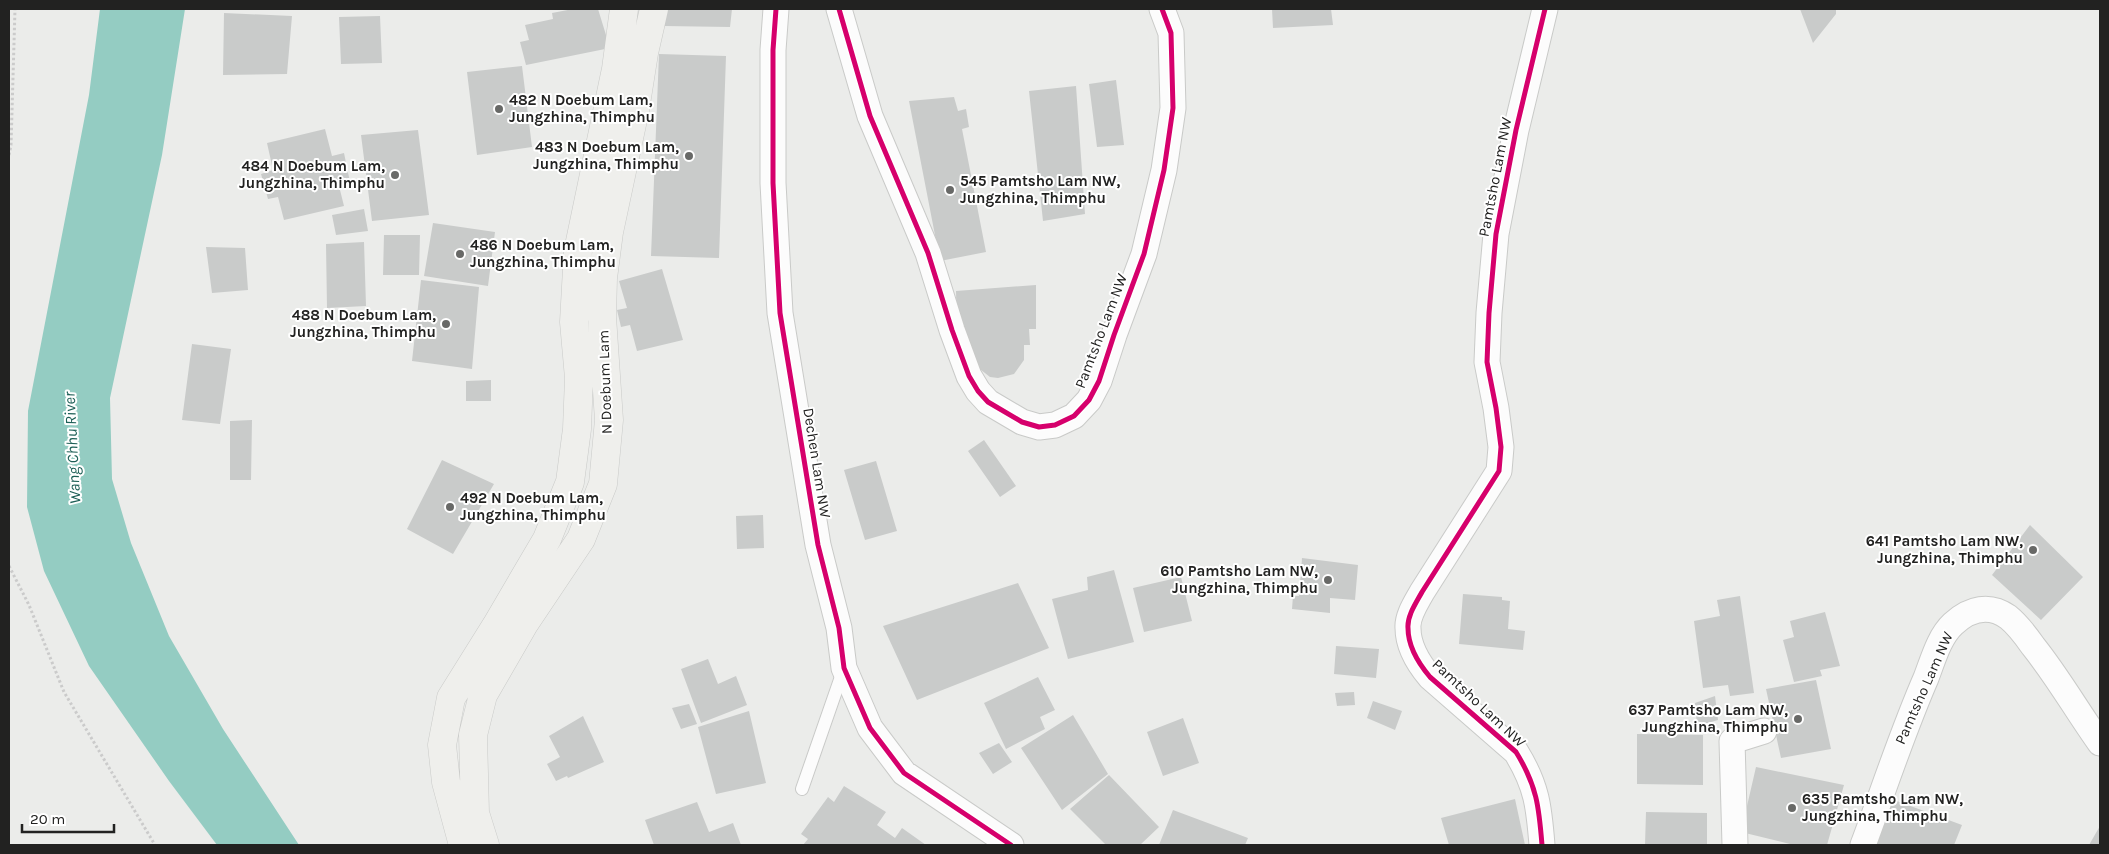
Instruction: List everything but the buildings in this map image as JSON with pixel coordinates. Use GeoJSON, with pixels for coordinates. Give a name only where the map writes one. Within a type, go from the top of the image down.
{"type":"FeatureCollection","features":[{"type":"Feature","properties":{"kind":"main road","name":"N Doebum Lam"},"geometry":{"type":"LineString","coordinates":[[463,845],[446,782],[442,745],[443,736],[451,698],[496,626],[546,539],[570,482],[577,429],[579,378],[574,322],[578,251],[616,68],[624,9]]}},
{"type":"Feature","properties":{"kind":"main road","name":"N Doebum Lam"},"geometry":{"type":"LineString","coordinates":[[485,845],[475,813],[473,735],[483,695],[524,624],[581,539],[603,484],[610,420],[602,317],[603,278],[609,232],[654,9]]}},
{"type":"Feature","properties":{"kind":"street","name":"Dechen Lam NW"},"geometry":{"type":"LineString","coordinates":[[776,9],[773,50],[773,183],[780,313],[818,545],[839,628],[844,668],[870,728],[904,774],[1011,845]]}},
{"type":"Feature","properties":{"kind":"street","name":"Pamtsho Lam NW"},"geometry":{"type":"LineString","coordinates":[[840,9],[870,116],[928,253],[952,330],[969,376],[978,391],[988,402],[1022,422],[1039,427],[1054,426],[1074,416],[1088,400],[1099,381],[1144,254],[1164,170],[1174,108],[1171,33],[1162,9]]}},
{"type":"Feature","properties":{"kind":"street","name":"Pamtsho Lam NW"},"geometry":{"type":"LineString","coordinates":[[1542,845],[1538,802],[1533,783],[1520,758],[1511,747],[1430,677],[1418,663],[1408,628],[1412,612],[1422,592],[1499,471],[1501,447],[1487,362],[1489,312],[1496,234],[1516,130],[1544,9]]}},
{"type":"Feature","properties":{"kind":"street","name":"Pamtsho Lam NW"},"geometry":{"type":"LineString","coordinates":[[1863,845],[1906,723],[1940,645],[1953,624],[1974,611],[1985,608],[1994,610],[2008,618],[2018,627],[2046,662],[2100,743]]}},
{"type":"Feature","properties":{"kind":"street"},"geometry":{"type":"LineString","coordinates":[[1735,845],[1732,741],[1764,731]]}},
{"type":"Feature","properties":{"kind":"lane"},"geometry":{"type":"LineString","coordinates":[[802,789],[844,668]]}},
{"type":"Feature","properties":{"kind":"path"},"geometry":{"type":"LineString","coordinates":[[9,155],[11,144],[15,9]]}},
{"type":"Feature","properties":{"kind":"path"},"geometry":{"type":"LineString","coordinates":[[9,566],[29,605],[64,692],[155,845]]}},
{"type":"Feature","properties":{"kind":"water","name":"Wang Chhu River"},"geometry":{"type":"Polygon","coordinates":[[[100,9],[185,9],[162,155],[110,398],[112,479],[131,543],[169,636],[223,729],[299,845],[217,845],[169,781],[89,666],[44,571],[27,507],[28,411],[89,95],[100,9]]]}},
{"type":"Feature","properties":{"kind":"cycle path"},"geometry":{"type":"LineString","coordinates":[[776,9],[773,50],[773,183],[780,313],[818,545],[839,628],[844,668],[870,728],[904,773],[1011,845]]}},
{"type":"Feature","properties":{"kind":"cycle path"},"geometry":{"type":"LineString","coordinates":[[839,9],[870,116],[928,253],[952,330],[969,376],[978,391],[988,402],[1022,422],[1039,427],[1055,425],[1074,416],[1089,400],[1099,381],[1144,254],[1164,170],[1173,108],[1171,33],[1162,9]]}},
{"type":"Feature","properties":{"kind":"cycle path"},"geometry":{"type":"LineString","coordinates":[[1542,845],[1540,819],[1533,786],[1516,752],[1430,677],[1415,654],[1408,635],[1408,623],[1410,614],[1422,592],[1499,471],[1501,447],[1487,362],[1496,234],[1516,130],[1545,9]]}},
{"type":"Feature","properties":{"kind":"place","name":"482 N Doebum Lam, Jungzhina, Thimphu"},"geometry":{"type":"Point","coordinates":[499,109]}},
{"type":"Feature","properties":{"kind":"place","name":"483 N Doebum Lam, Jungzhina, Thimphu"},"geometry":{"type":"Point","coordinates":[689,156]}},
{"type":"Feature","properties":{"kind":"place","name":"484 N Doebum Lam, Jungzhina, Thimphu"},"geometry":{"type":"Point","coordinates":[395,175]}},
{"type":"Feature","properties":{"kind":"place","name":"545 Pamtsho Lam NW, Jungzhina, Thimphu"},"geometry":{"type":"Point","coordinates":[950,190]}},
{"type":"Feature","properties":{"kind":"place","name":"486 N Doebum Lam, Jungzhina, Thimphu"},"geometry":{"type":"Point","coordinates":[460,254]}},
{"type":"Feature","properties":{"kind":"place","name":"488 N Doebum Lam, Jungzhina, Thimphu"},"geometry":{"type":"Point","coordinates":[446,324]}},
{"type":"Feature","properties":{"kind":"place","name":"492 N Doebum Lam, Jungzhina, Thimphu"},"geometry":{"type":"Point","coordinates":[450,507]}},
{"type":"Feature","properties":{"kind":"place","name":"641 Pamtsho Lam NW, Jungzhina, Thimphu"},"geometry":{"type":"Point","coordinates":[2033,550]}},
{"type":"Feature","properties":{"kind":"place","name":"610 Pamtsho Lam NW, Jungzhina, Thimphu"},"geometry":{"type":"Point","coordinates":[1328,580]}},
{"type":"Feature","properties":{"kind":"place","name":"637 Pamtsho Lam NW, Jungzhina, Thimphu"},"geometry":{"type":"Point","coordinates":[1798,719]}},
{"type":"Feature","properties":{"kind":"place","name":"635 Pamtsho Lam NW, Jungzhina, Thimphu"},"geometry":{"type":"Point","coordinates":[1792,808]}}]}
